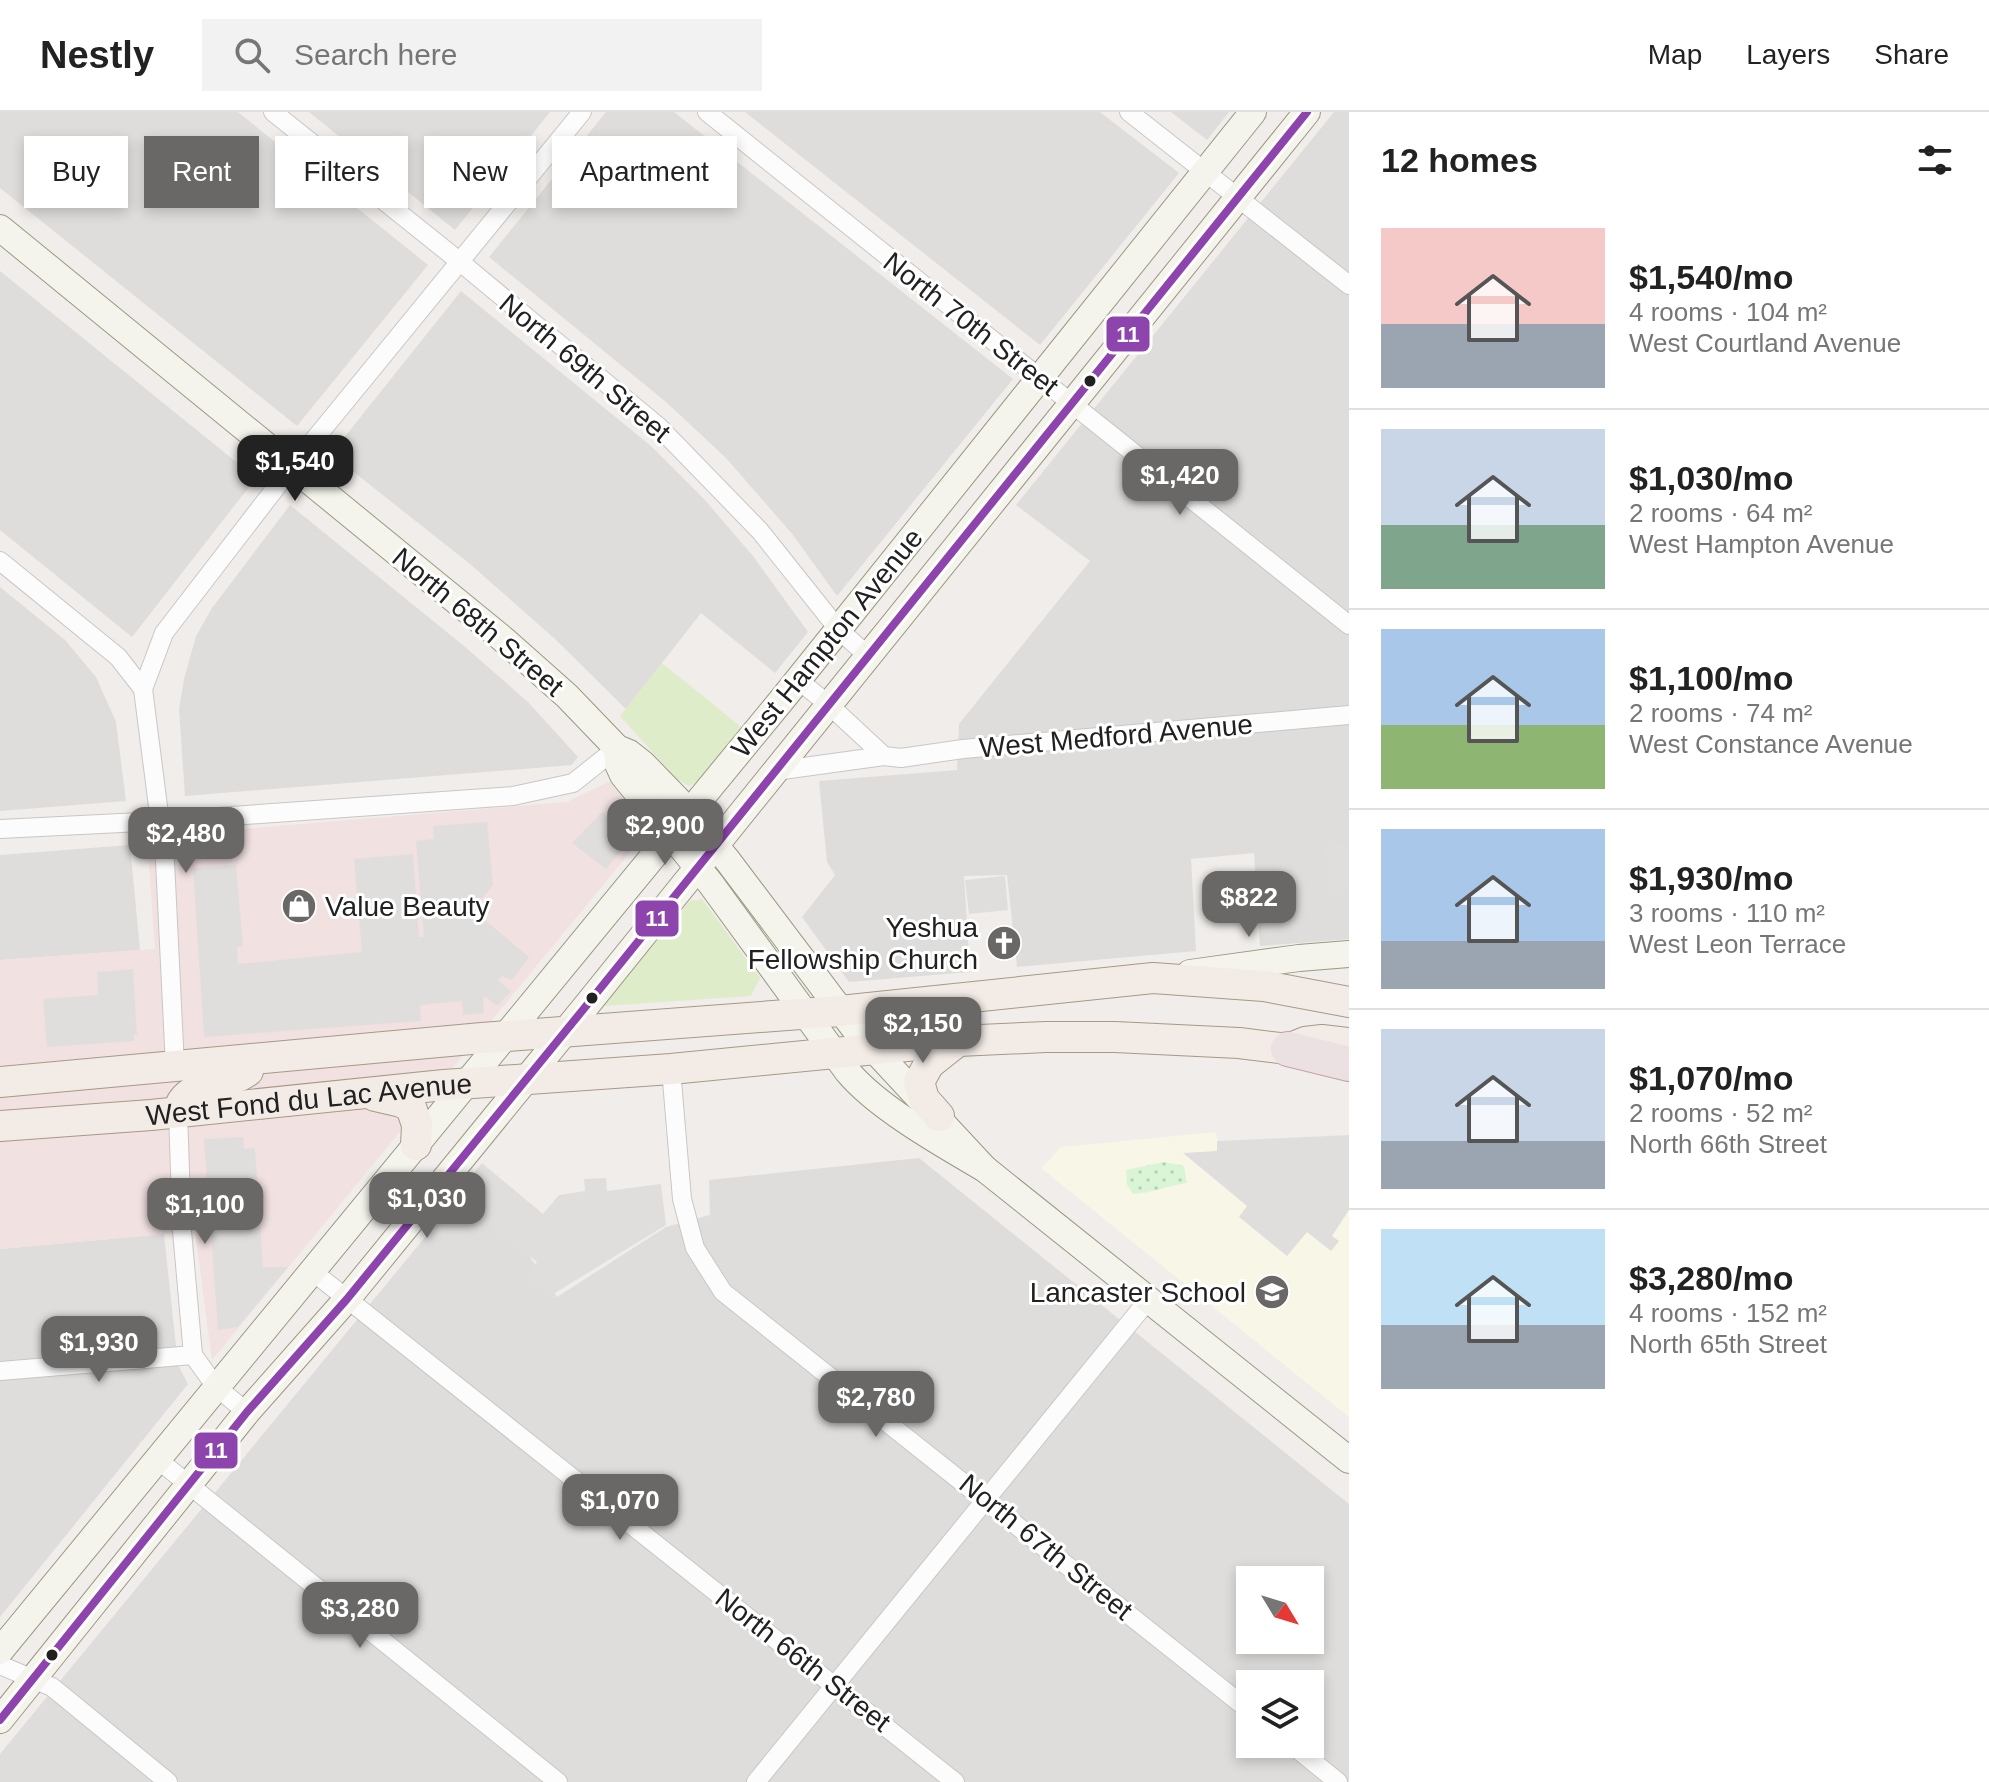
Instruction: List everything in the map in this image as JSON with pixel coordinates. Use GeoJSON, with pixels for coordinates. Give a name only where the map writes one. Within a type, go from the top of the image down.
{"type":"FeatureCollection","features":[{"type":"Feature","properties":{"kind":"highway"},"geometry":{"type":"LineString","coordinates":[[1288,1049],[1349,1064]]}},
{"type":"Feature","properties":{"kind":"main road","name":"West Hampton Avenue"},"geometry":{"type":"LineString","coordinates":[[0,1651],[672,835],[1253,112]]}},
{"type":"Feature","properties":{"kind":"main road","name":"West Hampton Avenue"},"geometry":{"type":"LineString","coordinates":[[0,1720],[247,1412],[347,1299],[526,1079],[1307,112]]}},
{"type":"Feature","properties":{"kind":"main road","name":"North 68th Street"},"geometry":{"type":"LineString","coordinates":[[0,228],[504,640],[567,696],[617,748],[643,764],[715,845],[840,1011],[985,1169]]}},
{"type":"Feature","properties":{"kind":"main road","name":"North 68th Street"},"geometry":{"type":"LineString","coordinates":[[617,748],[618,764],[623,775],[697,867],[861,1086],[931,1138],[985,1169],[1349,1460]]}},
{"type":"Feature","properties":{"kind":"main road","name":"West Fond du Lac Avenue"},"geometry":{"type":"LineString","coordinates":[[0,1082],[840,1011],[1349,954]]}},
{"type":"Feature","properties":{"kind":"main road","name":"West Fond du Lac Avenue"},"geometry":{"type":"LineString","coordinates":[[1153,978],[1264,986],[1349,1002]]}},
{"type":"Feature","properties":{"kind":"main road","name":"West Fond du Lac Avenue"},"geometry":{"type":"LineString","coordinates":[[13,1125],[466,1084],[671,1069],[958,1041],[1115,1037],[1239,1043],[1288,1049],[1305,1042],[1322,1040],[1349,1043]]}},
{"type":"Feature","properties":{"kind":"main road"},"geometry":{"type":"LineString","coordinates":[[939,1116],[924,1099],[919,1082],[929,1064],[958,1041]]}},
{"type":"Feature","properties":{"kind":"main road"},"geometry":{"type":"LineString","coordinates":[[178,1112],[185,1098],[196,1089],[237,1079],[262,1060]]}},
{"type":"Feature","properties":{"kind":"main road"},"geometry":{"type":"LineString","coordinates":[[90,1119],[131,1094],[169,1080],[175,1067]]}},
{"type":"Feature","properties":{"kind":"main road"},"geometry":{"type":"LineString","coordinates":[[13,1125],[34,1107],[98,1075]]}},
{"type":"Feature","properties":{"kind":"main road"},"geometry":{"type":"LineString","coordinates":[[361,1094],[411,1107],[417,1125],[416,1145]]}},
{"type":"Feature","properties":{"kind":"street","name":"North 69th Street"},"geometry":{"type":"LineString","coordinates":[[273,112],[659,427],[760,531],[838,629],[867,655]]}},
{"type":"Feature","properties":{"kind":"street"},"geometry":{"type":"LineString","coordinates":[[175,1067],[161,821],[143,689],[164,633],[291,468],[582,112]]}},
{"type":"Feature","properties":{"kind":"street","name":"North 70th Street"},"geometry":{"type":"LineString","coordinates":[[707,112],[1349,625]]}},
{"type":"Feature","properties":{"kind":"street"},"geometry":{"type":"LineString","coordinates":[[1129,112],[1349,285]]}},
{"type":"Feature","properties":{"kind":"street"},"geometry":{"type":"LineString","coordinates":[[0,561],[118,657],[143,689]]}},
{"type":"Feature","properties":{"kind":"street"},"geometry":{"type":"LineString","coordinates":[[798,680],[884,756]]}},
{"type":"Feature","properties":{"kind":"street","name":"West Medford Avenue"},"geometry":{"type":"LineString","coordinates":[[775,771],[884,756],[901,758],[963,749],[1349,715]]}},
{"type":"Feature","properties":{"kind":"street"},"geometry":{"type":"LineString","coordinates":[[0,829],[513,796],[573,783],[617,748]]}},
{"type":"Feature","properties":{"kind":"street","name":"North 67th Street"},"geometry":{"type":"LineString","coordinates":[[671,1069],[682,1199],[695,1248],[723,1292],[1236,1700]]}},
{"type":"Feature","properties":{"kind":"street"},"geometry":{"type":"LineString","coordinates":[[178,1112],[182,1231],[193,1355],[216,1387],[247,1412]]}},
{"type":"Feature","properties":{"kind":"street","name":"North 66th Street"},"geometry":{"type":"LineString","coordinates":[[312,1271],[955,1782]]}},
{"type":"Feature","properties":{"kind":"street"},"geometry":{"type":"LineString","coordinates":[[756,1782],[1149,1299]]}},
{"type":"Feature","properties":{"kind":"street"},"geometry":{"type":"LineString","coordinates":[[0,1371],[193,1355]]}},
{"type":"Feature","properties":{"kind":"street"},"geometry":{"type":"LineString","coordinates":[[157,1459],[558,1782]]}},
{"type":"Feature","properties":{"kind":"street"},"geometry":{"type":"LineString","coordinates":[[0,1665],[52,1687],[168,1782]]}},
{"type":"Feature","properties":{"kind":"street"},"geometry":{"type":"LineString","coordinates":[[1308,1758],[1338,1782]]}},
{"type":"Feature","properties":{"kind":"shaded area"},"geometry":{"type":"Polygon","coordinates":[[[0,112],[238,112],[275,142],[275,208],[357,208],[428,265],[297,426],[25,208],[128,208],[128,136],[24,136],[24,207],[0,188],[0,112]]]}},
{"type":"Feature","properties":{"kind":"shaded area"},"geometry":{"type":"Polygon","coordinates":[[[309,112],[550,112],[531,136],[424,136],[424,205],[408,192],[408,136],[339,136],[309,112]]]}},
{"type":"Feature","properties":{"kind":"shaded area"},"geometry":{"type":"Polygon","coordinates":[[[606,112],[674,112],[704,136],[587,136],[606,112]]]}},
{"type":"Feature","properties":{"kind":"shaded area"},"geometry":{"type":"Polygon","coordinates":[[[745,112],[1100,112],[1179,173],[1040,345],[745,112]]]}},
{"type":"Feature","properties":{"kind":"shaded area"},"geometry":{"type":"Polygon","coordinates":[[[1171,112],[1229,112],[1207,140],[1171,112]]]}},
{"type":"Feature","properties":{"kind":"shaded area"},"geometry":{"type":"Polygon","coordinates":[[[1334,112],[1349,112],[1349,939],[1260,946],[1254,853],[1191,859],[1196,951],[1017,967],[1007,875],[964,876],[970,972],[849,982],[802,917],[835,875],[827,862],[819,781],[957,770],[959,724],[1090,561],[1016,505],[1334,112]]]}},
{"type":"Feature","properties":{"kind":"shaded area"},"geometry":{"type":"Polygon","coordinates":[[[737,162],[1013,379],[837,596],[793,535],[726,458],[666,402],[489,257],[529,208],[536,208],[536,199],[552,179],[552,208],[737,208],[737,162]]]}},
{"type":"Feature","properties":{"kind":"shaded area"},"geometry":{"type":"Polygon","coordinates":[[[428,208],[473,208],[455,230],[428,208]]]}},
{"type":"Feature","properties":{"kind":"shaded area"},"geometry":{"type":"Polygon","coordinates":[[[0,271],[256,478],[132,637],[0,530],[0,271]]]}},
{"type":"Feature","properties":{"kind":"shaded area"},"geometry":{"type":"Polygon","coordinates":[[[461,291],[651,446],[704,499],[753,556],[808,632],[775,673],[701,613],[626,709],[555,639],[470,564],[331,454],[461,291]]]}},
{"type":"Feature","properties":{"kind":"shaded area"},"geometry":{"type":"Polygon","coordinates":[[[290,505],[528,702],[578,757],[572,765],[185,796],[179,709],[196,636],[212,608],[290,505]]]}},
{"type":"Feature","properties":{"kind":"shaded area"},"geometry":{"type":"Polygon","coordinates":[[[0,587],[65,640],[96,677],[116,722],[126,801],[0,811],[0,587]]]}},
{"type":"Feature","properties":{"kind":"shaded area"},"geometry":{"type":"Polygon","coordinates":[[[611,781],[645,834],[212,1360],[195,1231],[0,1249],[0,960],[155,949],[147,837],[567,802],[611,781]]]}},
{"type":"Feature","properties":{"kind":"shaded area"},"geometry":{"type":"Polygon","coordinates":[[[602,812],[631,839],[606,869],[572,843],[602,812]]]}},
{"type":"Feature","properties":{"kind":"shaded area"},"geometry":{"type":"Polygon","coordinates":[[[487,822],[493,885],[473,910],[529,957],[512,980],[502,976],[498,980],[511,991],[497,1006],[486,997],[483,998],[484,1013],[463,1015],[462,1001],[420,1005],[421,1021],[204,1037],[193,868],[236,865],[243,946],[237,947],[238,964],[362,952],[354,859],[413,854],[419,937],[424,937],[416,841],[434,839],[433,826],[487,822]]]}},
{"type":"Feature","properties":{"kind":"shaded area"},"geometry":{"type":"Polygon","coordinates":[[[130,845],[140,950],[0,960],[0,855],[130,845]]]}},
{"type":"Feature","properties":{"kind":"shaded area"},"geometry":{"type":"Polygon","coordinates":[[[1349,845],[1349,889],[1330,891],[1326,847],[1349,845]]]}},
{"type":"Feature","properties":{"kind":"shaded area"},"geometry":{"type":"Polygon","coordinates":[[[1005,876],[1008,910],[969,914],[965,880],[1005,876]]]}},
{"type":"Feature","properties":{"kind":"shaded area"},"geometry":{"type":"Polygon","coordinates":[[[133,969],[137,1035],[134,1035],[134,1041],[47,1047],[43,999],[98,995],[97,972],[133,969]]]}},
{"type":"Feature","properties":{"kind":"shaded area","name":"Lancaster School"},"geometry":{"type":"Polygon","coordinates":[[[1216,1132],[1218,1141],[1349,1135],[1349,1417],[1041,1168],[1061,1147],[1216,1132]]]}},
{"type":"Feature","properties":{"kind":"shaded area"},"geometry":{"type":"Polygon","coordinates":[[[1349,1135],[1349,1210],[1332,1236],[1339,1241],[1331,1251],[1307,1232],[1287,1256],[1239,1217],[1247,1206],[1183,1153],[1217,1151],[1217,1141],[1349,1135]]]}},
{"type":"Feature","properties":{"kind":"shaded area"},"geometry":{"type":"Polygon","coordinates":[[[243,1137],[244,1149],[255,1148],[263,1267],[288,1267],[238,1327],[218,1330],[204,1139],[243,1137]]]}},
{"type":"Feature","properties":{"kind":"shaded area"},"geometry":{"type":"Polygon","coordinates":[[[919,1158],[1349,1504],[1349,1782],[0,1782],[0,1754],[458,1197],[528,1254],[557,1297],[666,1227],[710,1215],[709,1180],[919,1158]]]}},
{"type":"Feature","properties":{"kind":"shaded area"},"geometry":{"type":"Polygon","coordinates":[[[482,1163],[543,1214],[559,1195],[585,1191],[584,1179],[606,1178],[607,1191],[661,1184],[666,1225],[550,1296],[525,1276],[537,1262],[454,1197],[482,1163]]]}},
{"type":"Feature","properties":{"kind":"shaded area"},"geometry":{"type":"Polygon","coordinates":[[[164,1234],[178,1365],[188,1384],[0,1617],[0,1249],[164,1234]]]}},
{"type":"Feature","properties":{"kind":"green space"},"geometry":{"type":"Polygon","coordinates":[[[662,663],[741,727],[698,781],[689,786],[677,779],[620,716],[662,663]]]}},
{"type":"Feature","properties":{"kind":"green space"},"geometry":{"type":"Polygon","coordinates":[[[702,899],[760,978],[751,996],[603,1006],[690,901],[702,899]]]}},
{"type":"Feature","properties":{"kind":"green space"},"geometry":{"type":"Polygon","coordinates":[[[1164,1162],[1184,1166],[1187,1183],[1133,1194],[1127,1185],[1126,1170],[1164,1162]]]}},
{"type":"Feature","properties":{"kind":"transit line","name":"11"},"geometry":{"type":"LineString","coordinates":[[0,1720],[247,1412],[347,1299],[582,1011],[1307,112]]}},
{"type":"Feature","properties":{"kind":"place","name":"Value Beauty"},"geometry":{"type":"Point","coordinates":[299,906]}},
{"type":"Feature","properties":{"kind":"place","name":"Yeshua Fellowship Church"},"geometry":{"type":"Point","coordinates":[1004,943]}},
{"type":"Feature","properties":{"kind":"place","name":"Lancaster School"},"geometry":{"type":"Point","coordinates":[1272,1292]}}]}
